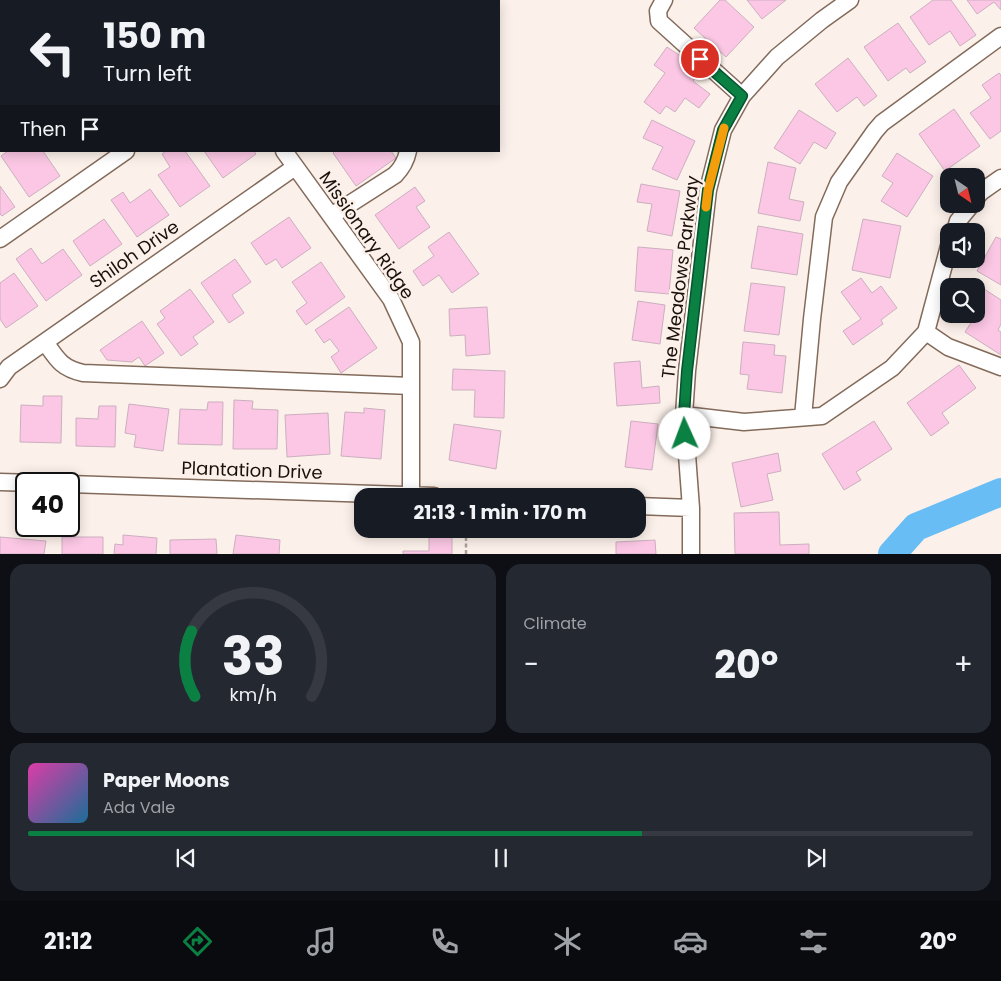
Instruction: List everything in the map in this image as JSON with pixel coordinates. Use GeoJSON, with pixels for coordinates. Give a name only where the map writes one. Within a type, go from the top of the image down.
{"type":"FeatureCollection","features":[{"type":"Feature","properties":{"kind":"street"},"geometry":{"type":"LineString","coordinates":[[664,0],[658,11],[658,21],[742,96]]}},
{"type":"Feature","properties":{"kind":"street","name":"The Meadows Parkway"},"geometry":{"type":"LineString","coordinates":[[691,554],[691,508],[684,415],[687,371],[708,190],[723,130],[742,96],[777,57],[850,0]]}},
{"type":"Feature","properties":{"kind":"street"},"geometry":{"type":"LineString","coordinates":[[803,417],[824,217],[839,182],[882,124],[1001,36]]}},
{"type":"Feature","properties":{"kind":"street"},"geometry":{"type":"LineString","coordinates":[[0,239],[125,152]]}},
{"type":"Feature","properties":{"kind":"street","name":"Missionary Ridge"},"geometry":{"type":"LineString","coordinates":[[285,152],[392,299],[410,342],[411,488]]}},
{"type":"Feature","properties":{"kind":"street"},"geometry":{"type":"LineString","coordinates":[[331,216],[395,175],[404,164],[408,152]]}},
{"type":"Feature","properties":{"kind":"street","name":"Shiloh Drive"},"geometry":{"type":"LineString","coordinates":[[0,379],[9,367],[295,166]]}},
{"type":"Feature","properties":{"kind":"street"},"geometry":{"type":"LineString","coordinates":[[985,189],[1001,178]]}},
{"type":"Feature","properties":{"kind":"street"},"geometry":{"type":"LineString","coordinates":[[684,415],[744,422],[822,416],[892,368],[926,332],[943,268]]}},
{"type":"Feature","properties":{"kind":"street"},"geometry":{"type":"LineString","coordinates":[[926,332],[948,347],[1001,367]]}},
{"type":"Feature","properties":{"kind":"street"},"geometry":{"type":"LineString","coordinates":[[45,342],[59,363],[83,373],[410,386]]}},
{"type":"Feature","properties":{"kind":"street","name":"Plantation Drive"},"geometry":{"type":"LineString","coordinates":[[0,482],[15,482]]}},
{"type":"Feature","properties":{"kind":"street","name":"Plantation Drive"},"geometry":{"type":"LineString","coordinates":[[80,484],[354,493]]}},
{"type":"Feature","properties":{"kind":"street"},"geometry":{"type":"LineString","coordinates":[[646,506],[691,508]]}},
{"type":"Feature","properties":{"kind":"path"},"geometry":{"type":"LineString","coordinates":[[466,538],[466,554]]}},
{"type":"Feature","properties":{"kind":"building"},"geometry":{"type":"Polygon","coordinates":[[[720,0],[725,0],[754,27],[726,57],[694,28],[720,0]]]}},
{"type":"Feature","properties":{"kind":"building"},"geometry":{"type":"Polygon","coordinates":[[[747,0],[786,0],[762,19],[747,0]]]}},
{"type":"Feature","properties":{"kind":"building"},"geometry":{"type":"Polygon","coordinates":[[[933,0],[951,0],[976,35],[960,46],[950,31],[929,45],[910,17],[933,0]]]}},
{"type":"Feature","properties":{"kind":"building"},"geometry":{"type":"Polygon","coordinates":[[[967,0],[1001,0],[1001,10],[994,2],[977,14],[967,0]]]}},
{"type":"Feature","properties":{"kind":"building"},"geometry":{"type":"Polygon","coordinates":[[[898,23],[926,62],[910,73],[906,68],[888,81],[864,47],[898,23]]]}},
{"type":"Feature","properties":{"kind":"building"},"geometry":{"type":"Polygon","coordinates":[[[667,47],[701,70],[693,81],[710,94],[699,108],[685,98],[675,112],[666,106],[660,114],[644,102],[665,73],[654,65],[667,47]]]}},
{"type":"Feature","properties":{"kind":"building"},"geometry":{"type":"Polygon","coordinates":[[[848,58],[877,96],[864,106],[857,97],[837,112],[815,84],[848,58]]]}},
{"type":"Feature","properties":{"kind":"building"},"geometry":{"type":"Polygon","coordinates":[[[999,73],[1001,75],[1001,131],[990,139],[970,113],[991,98],[982,85],[999,73]]]}},
{"type":"Feature","properties":{"kind":"building"},"geometry":{"type":"Polygon","coordinates":[[[954,109],[980,146],[949,168],[943,168],[919,134],[954,109]]]}},
{"type":"Feature","properties":{"kind":"building"},"geometry":{"type":"Polygon","coordinates":[[[799,110],[836,133],[826,149],[814,142],[800,164],[774,148],[799,110]]]}},
{"type":"Feature","properties":{"kind":"building"},"geometry":{"type":"Polygon","coordinates":[[[652,120],[695,141],[677,180],[652,169],[663,147],[643,138],[652,120]]]}},
{"type":"Feature","properties":{"kind":"building"},"geometry":{"type":"Polygon","coordinates":[[[7,152],[44,152],[60,176],[29,197],[1,156],[7,152]]]}},
{"type":"Feature","properties":{"kind":"building"},"geometry":{"type":"Polygon","coordinates":[[[165,152],[186,152],[210,186],[180,207],[158,175],[170,167],[162,154],[165,152]]]}},
{"type":"Feature","properties":{"kind":"building"},"geometry":{"type":"Polygon","coordinates":[[[205,152],[255,152],[256,154],[223,178],[205,152]]]}},
{"type":"Feature","properties":{"kind":"building"},"geometry":{"type":"Polygon","coordinates":[[[392,152],[396,158],[356,186],[333,153],[392,152]]]}},
{"type":"Feature","properties":{"kind":"building"},"geometry":{"type":"Polygon","coordinates":[[[897,153],[933,176],[907,217],[881,201],[893,183],[882,176],[897,153]]]}},
{"type":"Feature","properties":{"kind":"building"},"geometry":{"type":"Polygon","coordinates":[[[768,162],[796,168],[789,199],[804,202],[800,221],[758,213],[768,162]]]}},
{"type":"Feature","properties":{"kind":"building"},"geometry":{"type":"Polygon","coordinates":[[[641,184],[680,191],[672,236],[647,231],[652,204],[637,202],[641,184]]]}},
{"type":"Feature","properties":{"kind":"building"},"geometry":{"type":"Polygon","coordinates":[[[0,186],[15,207],[2,216],[0,214],[0,186]]]}},
{"type":"Feature","properties":{"kind":"building"},"geometry":{"type":"Polygon","coordinates":[[[415,187],[425,201],[416,207],[430,227],[399,249],[375,215],[415,187]]]}},
{"type":"Feature","properties":{"kind":"building"},"geometry":{"type":"Polygon","coordinates":[[[150,189],[169,215],[137,237],[111,200],[123,192],[130,203],[150,189]]]}},
{"type":"Feature","properties":{"kind":"building"},"geometry":{"type":"Polygon","coordinates":[[[289,217],[311,248],[282,268],[276,259],[266,265],[251,243],[289,217]]]}},
{"type":"Feature","properties":{"kind":"building"},"geometry":{"type":"Polygon","coordinates":[[[104,219],[122,244],[90,266],[73,241],[104,219]]]}},
{"type":"Feature","properties":{"kind":"building"},"geometry":{"type":"Polygon","coordinates":[[[863,219],[901,226],[890,278],[852,270],[863,219]]]}},
{"type":"Feature","properties":{"kind":"building"},"geometry":{"type":"Polygon","coordinates":[[[758,226],[803,234],[797,275],[751,268],[758,226]]]}},
{"type":"Feature","properties":{"kind":"building"},"geometry":{"type":"Polygon","coordinates":[[[449,232],[479,274],[452,293],[439,275],[423,286],[413,271],[434,256],[428,247],[449,232]]]}},
{"type":"Feature","properties":{"kind":"building"},"geometry":{"type":"Polygon","coordinates":[[[996,237],[1001,239],[1001,285],[977,271],[979,268],[985,268],[985,257],[996,237]]]}},
{"type":"Feature","properties":{"kind":"building"},"geometry":{"type":"Polygon","coordinates":[[[638,247],[673,250],[669,294],[635,291],[638,247]]]}},
{"type":"Feature","properties":{"kind":"building"},"geometry":{"type":"Polygon","coordinates":[[[31,248],[42,264],[63,249],[82,275],[46,301],[16,259],[31,248]]]}},
{"type":"Feature","properties":{"kind":"building"},"geometry":{"type":"Polygon","coordinates":[[[235,259],[251,282],[232,295],[244,313],[229,323],[201,283],[235,259]]]}},
{"type":"Feature","properties":{"kind":"building"},"geometry":{"type":"Polygon","coordinates":[[[321,262],[345,297],[306,325],[296,311],[307,303],[292,282],[321,262]]]}},
{"type":"Feature","properties":{"kind":"building"},"geometry":{"type":"Polygon","coordinates":[[[14,273],[38,306],[6,328],[0,319],[0,283],[14,273]]]}},
{"type":"Feature","properties":{"kind":"building"},"geometry":{"type":"Polygon","coordinates":[[[861,278],[872,293],[881,286],[897,308],[881,320],[883,324],[853,345],[843,331],[861,319],[841,292],[861,278]]]}},
{"type":"Feature","properties":{"kind":"building"},"geometry":{"type":"Polygon","coordinates":[[[751,283],[785,287],[779,335],[744,331],[751,283]]]}},
{"type":"Feature","properties":{"kind":"building"},"geometry":{"type":"Polygon","coordinates":[[[190,289],[214,322],[193,337],[198,344],[181,356],[157,324],[165,318],[160,311],[190,289]]]}},
{"type":"Feature","properties":{"kind":"building"},"geometry":{"type":"Polygon","coordinates":[[[985,290],[1001,300],[1001,324],[998,330],[1001,332],[1001,355],[965,332],[971,323],[985,323],[985,290]]]}},
{"type":"Feature","properties":{"kind":"building"},"geometry":{"type":"Polygon","coordinates":[[[638,301],[665,305],[660,344],[632,340],[638,301]]]}},
{"type":"Feature","properties":{"kind":"building"},"geometry":{"type":"Polygon","coordinates":[[[349,307],[377,348],[341,373],[331,357],[339,351],[330,339],[324,343],[315,330],[349,307]]]}},
{"type":"Feature","properties":{"kind":"building"},"geometry":{"type":"Polygon","coordinates":[[[487,307],[490,354],[466,356],[465,335],[450,336],[449,309],[487,307]]]}},
{"type":"Feature","properties":{"kind":"building"},"geometry":{"type":"Polygon","coordinates":[[[142,321],[164,353],[145,366],[139,357],[132,362],[107,360],[100,350],[142,321]]]}},
{"type":"Feature","properties":{"kind":"building"},"geometry":{"type":"Polygon","coordinates":[[[743,342],[775,345],[774,355],[786,356],[782,393],[747,389],[749,375],[740,374],[743,342]]]}},
{"type":"Feature","properties":{"kind":"building"},"geometry":{"type":"Polygon","coordinates":[[[640,361],[642,388],[659,386],[660,403],[617,406],[614,363],[640,361]]]}},
{"type":"Feature","properties":{"kind":"building"},"geometry":{"type":"Polygon","coordinates":[[[959,365],[976,388],[942,413],[949,423],[931,436],[907,403],[959,365]]]}},
{"type":"Feature","properties":{"kind":"building"},"geometry":{"type":"Polygon","coordinates":[[[453,369],[505,371],[504,418],[474,417],[475,390],[452,390],[453,369]]]}},
{"type":"Feature","properties":{"kind":"building"},"geometry":{"type":"Polygon","coordinates":[[[43,396],[62,396],[61,443],[20,442],[21,405],[43,406],[43,396]]]}},
{"type":"Feature","properties":{"kind":"building"},"geometry":{"type":"Polygon","coordinates":[[[234,400],[253,401],[252,409],[278,410],[277,449],[233,449],[234,400]]]}},
{"type":"Feature","properties":{"kind":"building"},"geometry":{"type":"Polygon","coordinates":[[[208,402],[223,402],[222,445],[178,444],[180,409],[207,410],[208,402]]]}},
{"type":"Feature","properties":{"kind":"building"},"geometry":{"type":"Polygon","coordinates":[[[129,404],[169,409],[163,451],[134,447],[136,435],[125,433],[129,404]]]}},
{"type":"Feature","properties":{"kind":"building"},"geometry":{"type":"Polygon","coordinates":[[[99,406],[116,406],[115,447],[76,446],[76,418],[98,419],[99,406]]]}},
{"type":"Feature","properties":{"kind":"building"},"geometry":{"type":"Polygon","coordinates":[[[364,408],[385,410],[381,459],[341,456],[345,412],[364,413],[364,408]]]}},
{"type":"Feature","properties":{"kind":"building"},"geometry":{"type":"Polygon","coordinates":[[[328,413],[330,454],[287,457],[285,415],[328,413]]]}},
{"type":"Feature","properties":{"kind":"building"},"geometry":{"type":"Polygon","coordinates":[[[631,421],[658,424],[652,470],[625,467],[631,421]]]}},
{"type":"Feature","properties":{"kind":"building"},"geometry":{"type":"Polygon","coordinates":[[[874,421],[892,449],[856,472],[861,480],[844,490],[822,454],[874,421]]]}},
{"type":"Feature","properties":{"kind":"building"},"geometry":{"type":"Polygon","coordinates":[[[454,424],[501,431],[496,469],[449,460],[454,424]]]}},
{"type":"Feature","properties":{"kind":"building"},"geometry":{"type":"Polygon","coordinates":[[[778,453],[781,471],[767,474],[773,500],[741,507],[732,463],[778,453]]]}},
{"type":"Feature","properties":{"kind":"building"},"geometry":{"type":"Polygon","coordinates":[[[779,512],[780,545],[809,544],[809,554],[735,554],[734,513],[779,512]]]}},
{"type":"Feature","properties":{"kind":"building"},"geometry":{"type":"Polygon","coordinates":[[[123,535],[157,538],[156,554],[114,554],[115,544],[123,545],[123,535]]]}},
{"type":"Feature","properties":{"kind":"building"},"geometry":{"type":"Polygon","coordinates":[[[236,535],[280,540],[279,554],[233,554],[236,535]]]}},
{"type":"Feature","properties":{"kind":"building"},"geometry":{"type":"Polygon","coordinates":[[[0,537],[46,541],[44,554],[0,554],[0,537]]]}},
{"type":"Feature","properties":{"kind":"building"},"geometry":{"type":"Polygon","coordinates":[[[62,537],[103,537],[103,554],[62,554],[62,537]]]}},
{"type":"Feature","properties":{"kind":"building"},"geometry":{"type":"Polygon","coordinates":[[[429,538],[452,538],[452,554],[403,554],[403,551],[429,551],[429,538]]]}},
{"type":"Feature","properties":{"kind":"building"},"geometry":{"type":"Polygon","coordinates":[[[216,539],[217,554],[170,554],[170,540],[216,539]]]}},
{"type":"Feature","properties":{"kind":"building"},"geometry":{"type":"Polygon","coordinates":[[[655,540],[656,554],[616,554],[616,542],[655,540]]]}},
{"type":"Feature","properties":{"kind":"waterway"},"geometry":{"type":"LineString","coordinates":[[892,554],[916,527],[1001,492]]}},
{"type":"Feature","properties":{"kind":"slow traffic"},"geometry":{"type":"LineString","coordinates":[[706,207],[708,190],[724,128]]}},
{"type":"Feature","properties":{"kind":"route"},"geometry":{"type":"LineString","coordinates":[[685,434],[684,415],[687,371],[708,190],[723,130],[742,96],[700,59]]}}]}
